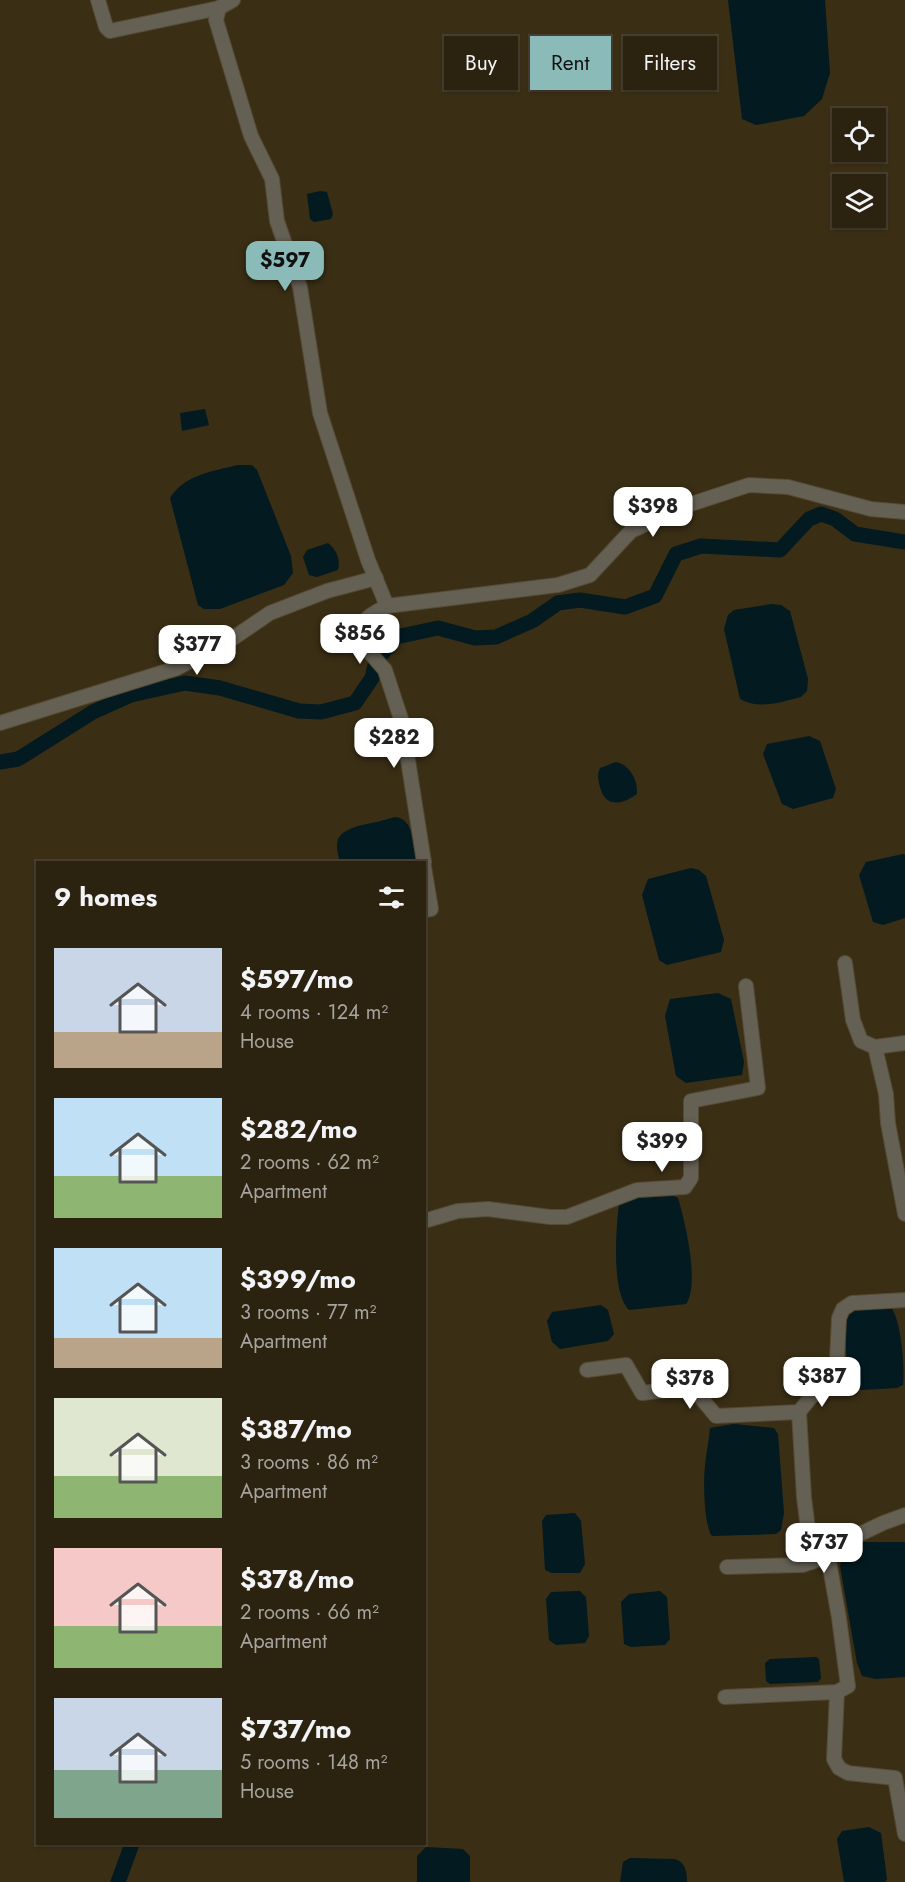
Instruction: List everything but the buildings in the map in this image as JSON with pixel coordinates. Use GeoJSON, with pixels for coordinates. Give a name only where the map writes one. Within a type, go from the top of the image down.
{"type":"FeatureCollection","features":[{"type":"Feature","properties":{"kind":"street"},"geometry":{"type":"LineString","coordinates":[[99,0],[106,27],[110,31],[219,8],[233,0]]}},
{"type":"Feature","properties":{"kind":"street"},"geometry":{"type":"LineString","coordinates":[[219,8],[216,20],[251,136],[272,178],[277,220],[300,287],[320,413],[335,464],[387,606]]}},
{"type":"Feature","properties":{"kind":"street"},"geometry":{"type":"LineString","coordinates":[[424,861],[402,722],[385,670],[359,640],[361,625],[371,615],[387,606],[558,585],[590,575],[631,531],[685,506],[749,485],[788,487],[871,509],[905,512]]}},
{"type":"Feature","properties":{"kind":"street"},"geometry":{"type":"LineString","coordinates":[[0,723],[177,668],[229,640],[270,613],[327,591],[376,579]]}},
{"type":"Feature","properties":{"kind":"street"},"geometry":{"type":"LineString","coordinates":[[426,879],[431,909],[426,910]]}},
{"type":"Feature","properties":{"kind":"street"},"geometry":{"type":"LineString","coordinates":[[845,963],[853,1020],[861,1041],[874,1047],[905,1044]]}},
{"type":"Feature","properties":{"kind":"street"},"geometry":{"type":"LineString","coordinates":[[426,1220],[458,1211],[489,1209],[567,1216],[637,1190],[685,1187],[691,1178],[690,1101],[758,1088],[746,986]]}},
{"type":"Feature","properties":{"kind":"street"},"geometry":{"type":"LineString","coordinates":[[874,1047],[885,1094],[888,1123],[905,1214]]}},
{"type":"Feature","properties":{"kind":"street"},"geometry":{"type":"LineString","coordinates":[[812,1562],[804,1497],[799,1412],[811,1397],[836,1380],[838,1318],[843,1309],[852,1303],[905,1300]]}},
{"type":"Feature","properties":{"kind":"street"},"geometry":{"type":"LineString","coordinates":[[587,1370],[626,1365],[642,1393],[692,1387],[716,1416],[799,1412]]}},
{"type":"Feature","properties":{"kind":"street"},"geometry":{"type":"LineString","coordinates":[[727,1568],[803,1565],[828,1556],[858,1535],[905,1515]]}},
{"type":"Feature","properties":{"kind":"street"},"geometry":{"type":"LineString","coordinates":[[724,1697],[837,1692],[848,1686],[828,1556]]}},
{"type":"Feature","properties":{"kind":"street"},"geometry":{"type":"LineString","coordinates":[[837,1692],[834,1759],[838,1768],[848,1773],[895,1778],[905,1834]]}},
{"type":"Feature","properties":{"kind":"water"},"geometry":{"type":"Polygon","coordinates":[[[728,0],[825,0],[830,73],[822,99],[804,116],[756,125],[742,119],[728,0]]]}},
{"type":"Feature","properties":{"kind":"water"},"geometry":{"type":"Polygon","coordinates":[[[327,192],[333,214],[331,219],[314,222],[310,219],[307,194],[327,192]]]}},
{"type":"Feature","properties":{"kind":"water"},"geometry":{"type":"Polygon","coordinates":[[[205,409],[209,425],[182,431],[180,413],[205,409]]]}},
{"type":"Feature","properties":{"kind":"water"},"geometry":{"type":"Polygon","coordinates":[[[238,465],[252,465],[257,470],[291,556],[293,573],[284,585],[220,609],[204,609],[198,605],[170,498],[176,490],[191,479],[238,465]]]}},
{"type":"Feature","properties":{"kind":"water"},"geometry":{"type":"Polygon","coordinates":[[[328,543],[337,555],[338,570],[317,577],[309,575],[303,557],[307,550],[328,543]]]}},
{"type":"Feature","properties":{"kind":"water"},"geometry":{"type":"Polygon","coordinates":[[[771,604],[781,605],[790,611],[808,679],[807,691],[801,697],[762,705],[740,699],[724,629],[728,615],[734,610],[771,604]]]}},
{"type":"Feature","properties":{"kind":"water"},"geometry":{"type":"Polygon","coordinates":[[[809,736],[820,741],[836,789],[833,798],[793,809],[782,804],[763,754],[767,744],[809,736]]]}},
{"type":"Feature","properties":{"kind":"water"},"geometry":{"type":"Polygon","coordinates":[[[616,762],[625,766],[632,774],[637,794],[620,802],[610,801],[602,794],[598,775],[600,768],[616,762]]]}},
{"type":"Feature","properties":{"kind":"water"},"geometry":{"type":"Polygon","coordinates":[[[395,817],[406,822],[410,828],[418,861],[340,861],[337,847],[339,837],[347,830],[395,817]]]}},
{"type":"Feature","properties":{"kind":"water"},"geometry":{"type":"Polygon","coordinates":[[[905,855],[905,918],[883,925],[873,922],[859,875],[866,862],[905,855]]]}},
{"type":"Feature","properties":{"kind":"water"},"geometry":{"type":"Polygon","coordinates":[[[691,868],[699,870],[706,876],[724,940],[721,952],[667,965],[659,960],[642,895],[648,879],[691,868]]]}},
{"type":"Feature","properties":{"kind":"water"},"geometry":{"type":"Polygon","coordinates":[[[718,993],[731,999],[744,1062],[742,1075],[686,1083],[676,1076],[665,1016],[670,999],[718,993]]]}},
{"type":"Feature","properties":{"kind":"water"},"geometry":{"type":"Polygon","coordinates":[[[674,1196],[678,1198],[681,1208],[690,1252],[692,1283],[690,1295],[686,1304],[629,1310],[623,1302],[617,1275],[616,1244],[619,1204],[638,1198],[674,1196]]]}},
{"type":"Feature","properties":{"kind":"water"},"geometry":{"type":"Polygon","coordinates":[[[601,1305],[608,1310],[614,1334],[608,1341],[560,1349],[552,1342],[547,1321],[552,1312],[601,1305]]]}},
{"type":"Feature","properties":{"kind":"water"},"geometry":{"type":"Polygon","coordinates":[[[891,1308],[900,1333],[903,1385],[897,1388],[861,1390],[856,1388],[847,1361],[844,1313],[855,1309],[891,1308]]]}},
{"type":"Feature","properties":{"kind":"water"},"geometry":{"type":"Polygon","coordinates":[[[734,1424],[774,1428],[778,1434],[784,1513],[781,1530],[776,1534],[712,1536],[709,1531],[704,1481],[710,1428],[734,1424]]]}},
{"type":"Feature","properties":{"kind":"water"},"geometry":{"type":"Polygon","coordinates":[[[575,1513],[581,1521],[585,1564],[580,1573],[552,1573],[545,1570],[542,1521],[546,1515],[575,1513]]]}},
{"type":"Feature","properties":{"kind":"water"},"geometry":{"type":"Polygon","coordinates":[[[864,1542],[905,1542],[905,1677],[876,1679],[862,1676],[857,1663],[840,1566],[848,1550],[864,1542]]]}},
{"type":"Feature","properties":{"kind":"water"},"geometry":{"type":"Polygon","coordinates":[[[580,1591],[586,1597],[589,1636],[585,1643],[556,1645],[549,1640],[546,1599],[551,1592],[580,1591]]]}},
{"type":"Feature","properties":{"kind":"water"},"geometry":{"type":"Polygon","coordinates":[[[660,1591],[667,1597],[670,1639],[665,1645],[631,1647],[624,1644],[621,1602],[629,1594],[660,1591]]]}},
{"type":"Feature","properties":{"kind":"water"},"geometry":{"type":"Polygon","coordinates":[[[816,1657],[819,1659],[821,1678],[818,1682],[770,1684],[766,1681],[765,1663],[770,1659],[816,1657]]]}},
{"type":"Feature","properties":{"kind":"water"},"geometry":{"type":"Polygon","coordinates":[[[869,1827],[881,1833],[887,1879],[885,1882],[844,1882],[837,1839],[842,1831],[869,1827]]]}},
{"type":"Feature","properties":{"kind":"water"},"geometry":{"type":"Polygon","coordinates":[[[426,1847],[463,1849],[470,1856],[470,1882],[417,1882],[417,1856],[426,1847]]]}},
{"type":"Feature","properties":{"kind":"water"},"geometry":{"type":"Polygon","coordinates":[[[630,1858],[678,1860],[685,1867],[687,1882],[620,1882],[623,1862],[630,1858]]]}},
{"type":"Feature","properties":{"kind":"waterway"},"geometry":{"type":"LineString","coordinates":[[0,762],[18,759],[93,712],[131,695],[185,683],[220,688],[299,711],[321,712],[355,703],[372,678],[376,661],[396,637],[438,628],[475,638],[496,637],[532,621],[558,603],[580,600],[625,607],[655,596],[676,554],[701,546],[780,550],[809,519],[821,514],[835,519],[855,534],[905,542]]}},
{"type":"Feature","properties":{"kind":"waterway"},"geometry":{"type":"LineString","coordinates":[[118,1882],[132,1845]]}}]}
